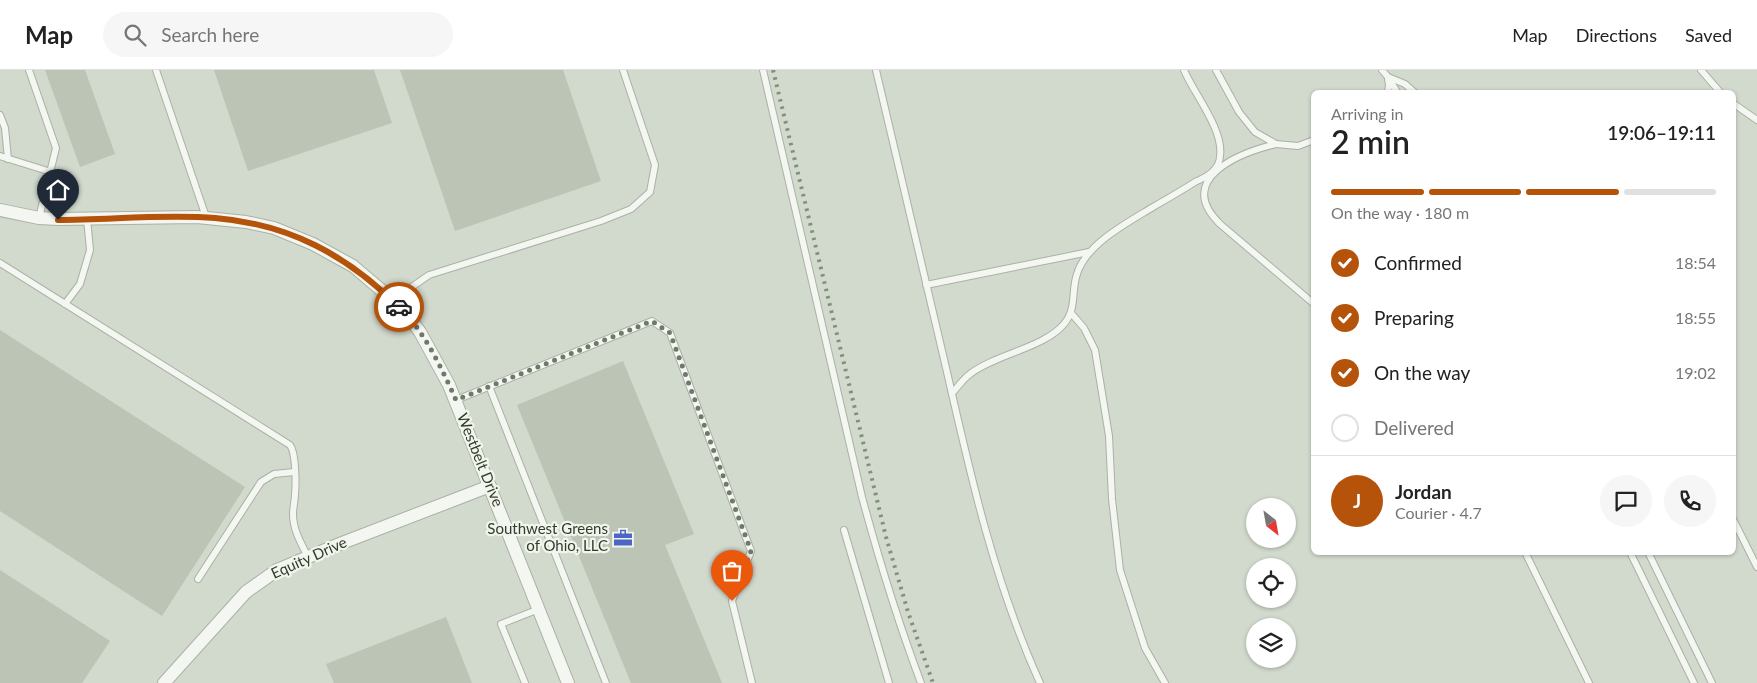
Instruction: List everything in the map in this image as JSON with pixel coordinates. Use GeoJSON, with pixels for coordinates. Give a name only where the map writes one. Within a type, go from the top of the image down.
{"type":"FeatureCollection","features":[{"type":"Feature","properties":{"kind":"street","name":"Westbelt Drive"},"geometry":{"type":"LineString","coordinates":[[0,210],[39,218],[206,217],[246,222],[274,228],[294,235],[353,266],[406,313],[436,358],[456,400],[568,683]]}},
{"type":"Feature","properties":{"kind":"street","name":"Equity Drive"},"geometry":{"type":"LineString","coordinates":[[164,683],[246,592],[277,570],[490,486]]}},
{"type":"Feature","properties":{"kind":"lane"},"geometry":{"type":"LineString","coordinates":[[29,70],[56,148],[39,218]]}},
{"type":"Feature","properties":{"kind":"lane"},"geometry":{"type":"LineString","coordinates":[[156,70],[206,217]]}},
{"type":"Feature","properties":{"kind":"lane"},"geometry":{"type":"LineString","coordinates":[[393,300],[430,275],[601,221],[631,209],[650,192],[656,165],[623,70]]}},
{"type":"Feature","properties":{"kind":"lane"},"geometry":{"type":"LineString","coordinates":[[763,70],[862,497],[898,621],[921,683]]}},
{"type":"Feature","properties":{"kind":"lane"},"geometry":{"type":"LineString","coordinates":[[876,70],[972,479],[992,554],[1014,618],[1040,683]]}},
{"type":"Feature","properties":{"kind":"lane"},"geometry":{"type":"LineString","coordinates":[[1184,70],[1213,123],[1220,143],[1220,156],[1214,172],[1208,179],[1204,194],[1205,202],[1213,217],[1311,301]]}},
{"type":"Feature","properties":{"kind":"lane"},"geometry":{"type":"LineString","coordinates":[[1216,70],[1239,112],[1255,132],[1276,144]]}},
{"type":"Feature","properties":{"kind":"lane"},"geometry":{"type":"LineString","coordinates":[[1382,70],[1396,90]]}},
{"type":"Feature","properties":{"kind":"lane"},"geometry":{"type":"LineString","coordinates":[[1701,70],[1718,90]]}},
{"type":"Feature","properties":{"kind":"lane"},"geometry":{"type":"LineString","coordinates":[[1388,77],[1388,90]]}},
{"type":"Feature","properties":{"kind":"lane"},"geometry":{"type":"LineString","coordinates":[[1388,77],[1405,84],[1412,90]]}},
{"type":"Feature","properties":{"kind":"lane"},"geometry":{"type":"LineString","coordinates":[[1736,105],[1757,120]]}},
{"type":"Feature","properties":{"kind":"lane"},"geometry":{"type":"LineString","coordinates":[[0,115],[5,128],[8,159]]}},
{"type":"Feature","properties":{"kind":"lane"},"geometry":{"type":"LineString","coordinates":[[952,393],[970,374],[987,364],[1055,333],[1065,324],[1074,303],[1076,275],[1081,263],[1089,252],[1124,226],[1242,155],[1276,144],[1298,146],[1311,141]]}},
{"type":"Feature","properties":{"kind":"lane"},"geometry":{"type":"LineString","coordinates":[[0,156],[51,172]]}},
{"type":"Feature","properties":{"kind":"lane"},"geometry":{"type":"LineString","coordinates":[[65,304],[80,284],[90,250],[87,219]]}},
{"type":"Feature","properties":{"kind":"lane"},"geometry":{"type":"LineString","coordinates":[[926,285],[1089,252]]}},
{"type":"Feature","properties":{"kind":"lane"},"geometry":{"type":"LineString","coordinates":[[0,263],[290,445],[293,450],[295,494],[293,513],[295,531],[308,557]]}},
{"type":"Feature","properties":{"kind":"lane"},"geometry":{"type":"LineString","coordinates":[[1070,313],[1084,328],[1094,350],[1109,436],[1112,499],[1120,570],[1145,648],[1165,683]]}},
{"type":"Feature","properties":{"kind":"lane"},"geometry":{"type":"LineString","coordinates":[[456,400],[652,321],[670,333],[751,551],[732,601],[752,683]]}},
{"type":"Feature","properties":{"kind":"lane"},"geometry":{"type":"LineString","coordinates":[[489,386],[606,683]]}},
{"type":"Feature","properties":{"kind":"lane"},"geometry":{"type":"LineString","coordinates":[[198,579],[261,482],[274,474],[294,472]]}},
{"type":"Feature","properties":{"kind":"lane"},"geometry":{"type":"LineString","coordinates":[[1736,525],[1757,567]]}},
{"type":"Feature","properties":{"kind":"lane"},"geometry":{"type":"LineString","coordinates":[[844,530],[889,683]]}},
{"type":"Feature","properties":{"kind":"lane"},"geometry":{"type":"LineString","coordinates":[[1526,555],[1589,683]]}},
{"type":"Feature","properties":{"kind":"lane"},"geometry":{"type":"LineString","coordinates":[[1631,555],[1694,683]]}},
{"type":"Feature","properties":{"kind":"lane"},"geometry":{"type":"LineString","coordinates":[[1649,555],[1712,683]]}},
{"type":"Feature","properties":{"kind":"lane"},"geometry":{"type":"LineString","coordinates":[[525,683],[501,624],[538,609]]}},
{"type":"Feature","properties":{"kind":"shaded area"},"geometry":{"type":"Polygon","coordinates":[[[0,70],[1757,70],[1757,683],[0,683],[0,70]]]}},
{"type":"Feature","properties":{"kind":"building"},"geometry":{"type":"Polygon","coordinates":[[[45,70],[85,70],[115,154],[80,167],[45,70]]]}},
{"type":"Feature","properties":{"kind":"building"},"geometry":{"type":"Polygon","coordinates":[[[214,70],[374,70],[392,123],[248,171],[214,70]]]}},
{"type":"Feature","properties":{"kind":"building"},"geometry":{"type":"Polygon","coordinates":[[[400,70],[563,70],[601,181],[455,231],[400,70]]]}},
{"type":"Feature","properties":{"kind":"building"},"geometry":{"type":"Polygon","coordinates":[[[0,330],[245,487],[162,616],[0,511],[0,330]]]}},
{"type":"Feature","properties":{"kind":"building"},"geometry":{"type":"Polygon","coordinates":[[[623,361],[694,534],[665,545],[722,683],[631,683],[517,405],[623,361]]]}},
{"type":"Feature","properties":{"kind":"building"},"geometry":{"type":"Polygon","coordinates":[[[0,570],[110,641],[82,683],[0,683],[0,570]]]}},
{"type":"Feature","properties":{"kind":"building"},"geometry":{"type":"Polygon","coordinates":[[[446,617],[472,683],[334,683],[326,664],[446,617]]]}},
{"type":"Feature","properties":{"kind":"railway"},"geometry":{"type":"LineString","coordinates":[[773,70],[886,537],[908,612],[933,683]]}},
{"type":"Feature","properties":{"kind":"way so far"},"geometry":{"type":"LineString","coordinates":[[399,307],[406,313],[420,332],[456,400],[652,321],[670,333],[751,551],[732,601]]}},
{"type":"Feature","properties":{"kind":"place","name":"Southwest Greens of Ohio, LLC"},"geometry":{"type":"Point","coordinates":[623,538]}},
{"type":"Feature","properties":{"kind":"route"},"geometry":{"type":"LineString","coordinates":[[58,220],[198,217],[246,222],[274,228],[313,244],[353,266],[399,307]]}}]}
